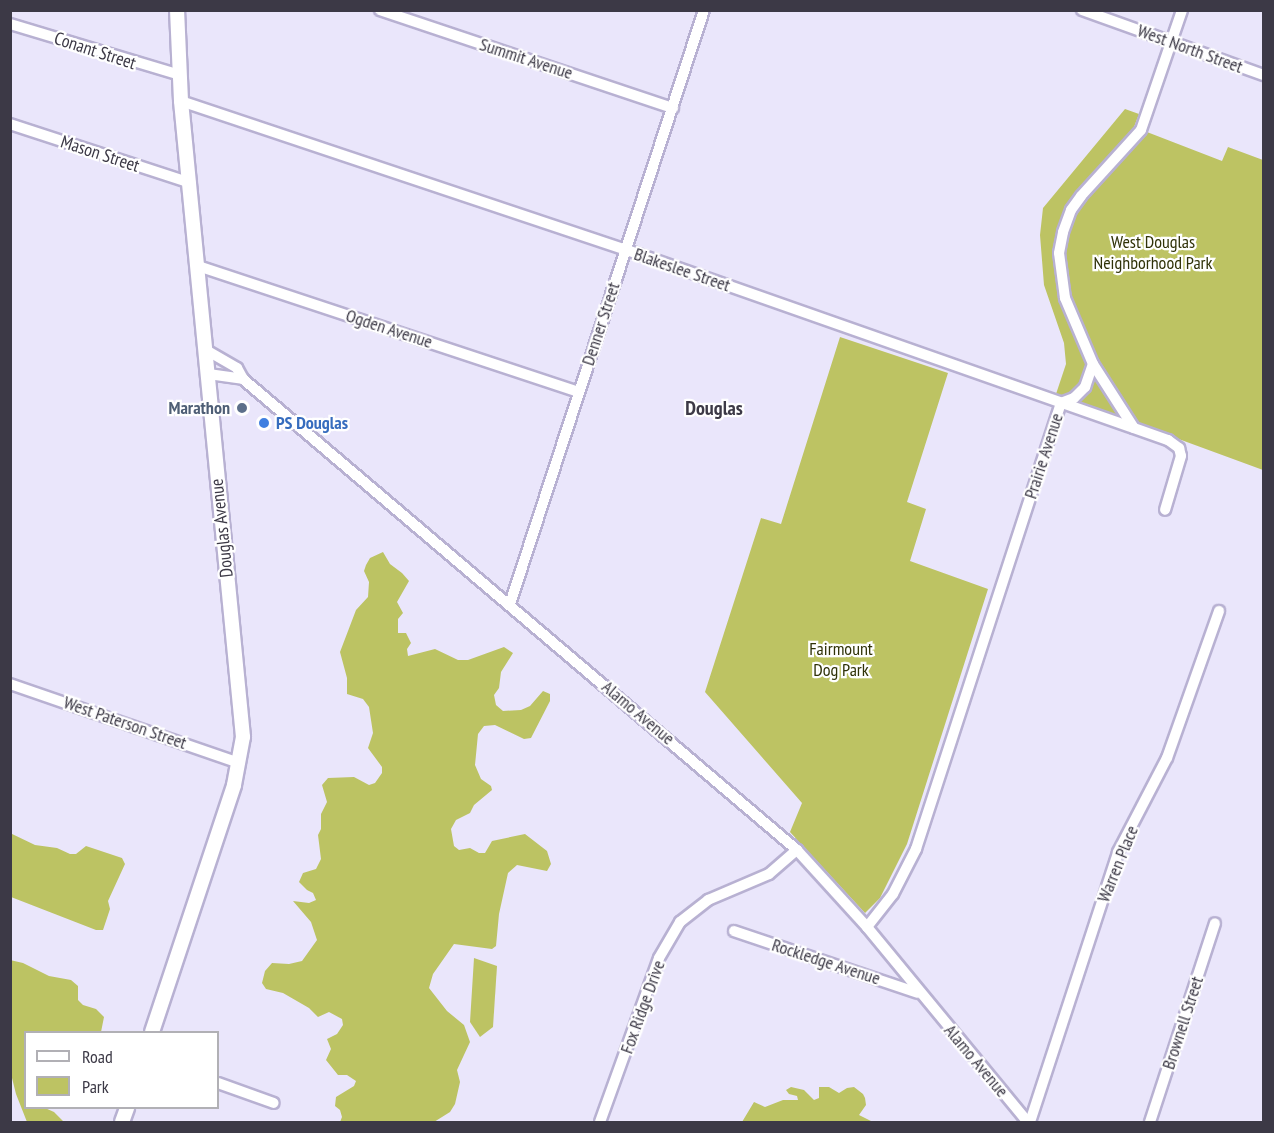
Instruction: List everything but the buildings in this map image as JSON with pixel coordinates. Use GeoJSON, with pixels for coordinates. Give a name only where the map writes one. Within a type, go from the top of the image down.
{"type":"FeatureCollection","features":[{"type":"Feature","properties":{"kind":"main road","name":"Douglas Avenue"},"geometry":{"type":"LineString","coordinates":[[152,1031],[216,842],[239,763],[243,737],[191,183],[181,101],[177,10]]}},
{"type":"Feature","properties":{"kind":"street","name":"Summit Avenue"},"geometry":{"type":"LineString","coordinates":[[380,10],[673,108]]}},
{"type":"Feature","properties":{"kind":"street","name":"Denner Street"},"geometry":{"type":"LineString","coordinates":[[510,604],[624,249],[704,10]]}},
{"type":"Feature","properties":{"kind":"street","name":"West North Street"},"geometry":{"type":"LineString","coordinates":[[1082,10],[1263,75]]}},
{"type":"Feature","properties":{"kind":"street"},"geometry":{"type":"LineString","coordinates":[[1134,428],[1094,364],[1065,298],[1060,278],[1060,243],[1071,210],[1081,196],[1141,130],[1182,10]]}},
{"type":"Feature","properties":{"kind":"street","name":"Conant Street"},"geometry":{"type":"LineString","coordinates":[[10,24],[180,75]]}},
{"type":"Feature","properties":{"kind":"street","name":"Blakeslee Street"},"geometry":{"type":"LineString","coordinates":[[181,101],[624,249],[1168,440],[1179,448],[1181,456],[1165,510]]}},
{"type":"Feature","properties":{"kind":"street","name":"Mason Street"},"geometry":{"type":"LineString","coordinates":[[10,124],[191,183]]}},
{"type":"Feature","properties":{"kind":"street","name":"Ogden Avenue"},"geometry":{"type":"LineString","coordinates":[[198,266],[579,392]]}},
{"type":"Feature","properties":{"kind":"street","name":"Alamo Avenue"},"geometry":{"type":"LineString","coordinates":[[206,350],[232,364],[243,379],[797,850],[867,927],[919,993],[1029,1122]]}},
{"type":"Feature","properties":{"kind":"street","name":"Prairie Avenue"},"geometry":{"type":"LineString","coordinates":[[867,927],[893,894],[916,849],[1061,403],[1074,398],[1084,387],[1094,364]]}},
{"type":"Feature","properties":{"kind":"street"},"geometry":{"type":"LineString","coordinates":[[208,374],[243,379]]}},
{"type":"Feature","properties":{"kind":"street","name":"Warren Place"},"geometry":{"type":"LineString","coordinates":[[1029,1122],[1118,852],[1167,758],[1219,611]]}},
{"type":"Feature","properties":{"kind":"street","name":"West Paterson Street"},"geometry":{"type":"LineString","coordinates":[[10,684],[239,763]]}},
{"type":"Feature","properties":{"kind":"street","name":"Fox Ridge Drive"},"geometry":{"type":"LineString","coordinates":[[600,1122],[659,958],[680,922],[708,900],[769,874],[797,850]]}},
{"type":"Feature","properties":{"kind":"street","name":"Brownell Street"},"geometry":{"type":"LineString","coordinates":[[1150,1122],[1215,923]]}},
{"type":"Feature","properties":{"kind":"street","name":"Rockledge Avenue"},"geometry":{"type":"LineString","coordinates":[[734,931],[919,993]]}},
{"type":"Feature","properties":{"kind":"street"},"geometry":{"type":"LineString","coordinates":[[219,1083],[274,1103]]}},
{"type":"Feature","properties":{"kind":"green space","name":"West Douglas Neighborhood Park"},"geometry":{"type":"Polygon","coordinates":[[[1125,109],[1139,114],[1134,127],[1222,161],[1228,147],[1263,160],[1263,470],[1056,394],[1066,364],[1064,343],[1044,285],[1040,235],[1043,208],[1125,109]]]}},
{"type":"Feature","properties":{"kind":"green space","name":"Fairmount Dog Park"},"geometry":{"type":"Polygon","coordinates":[[[840,337],[948,373],[907,502],[926,509],[910,561],[988,589],[907,844],[880,898],[865,913],[790,832],[802,803],[705,692],[761,518],[781,524],[840,337]]]}},
{"type":"Feature","properties":{"kind":"green space"},"geometry":{"type":"Polygon","coordinates":[[[383,552],[390,564],[409,581],[397,602],[403,613],[398,619],[398,633],[406,633],[411,643],[407,649],[408,656],[435,649],[458,660],[468,660],[504,647],[513,653],[501,672],[499,688],[494,695],[496,705],[503,711],[521,710],[530,706],[543,691],[550,694],[550,701],[531,738],[524,739],[495,725],[484,726],[478,734],[475,765],[481,779],[491,786],[492,790],[474,805],[470,813],[456,820],[451,829],[454,846],[459,850],[470,848],[479,853],[485,853],[492,841],[525,834],[547,851],[551,864],[547,871],[517,865],[508,873],[499,914],[496,946],[492,949],[454,944],[433,974],[429,988],[447,1011],[464,1025],[470,1042],[457,1070],[460,1082],[455,1104],[450,1112],[434,1122],[340,1122],[342,1117],[340,1110],[335,1106],[336,1097],[354,1086],[356,1081],[347,1075],[338,1075],[326,1060],[331,1049],[327,1039],[337,1034],[343,1025],[342,1019],[329,1012],[318,1017],[309,1008],[283,993],[266,989],[262,983],[265,971],[272,963],[289,964],[302,961],[317,940],[311,922],[293,901],[309,903],[316,900],[313,893],[299,882],[303,873],[316,869],[321,859],[318,835],[321,829],[321,814],[327,802],[322,785],[328,778],[354,777],[369,785],[375,783],[382,773],[382,767],[368,748],[373,733],[369,707],[363,699],[347,694],[347,678],[340,652],[356,610],[368,597],[369,582],[364,571],[366,565],[370,558],[383,552]]]}},
{"type":"Feature","properties":{"kind":"green space"},"geometry":{"type":"Polygon","coordinates":[[[10,833],[35,845],[57,848],[70,854],[76,854],[86,846],[122,858],[125,864],[108,901],[110,909],[103,930],[96,930],[11,897],[10,833]]]}},
{"type":"Feature","properties":{"kind":"green space"},"geometry":{"type":"Polygon","coordinates":[[[474,958],[497,966],[493,1027],[480,1037],[470,1022],[474,958]]]}},
{"type":"Feature","properties":{"kind":"green space"},"geometry":{"type":"Polygon","coordinates":[[[10,960],[23,963],[49,976],[71,980],[78,986],[78,1000],[83,1005],[96,1009],[104,1017],[101,1031],[24,1031],[24,1109],[47,1109],[64,1122],[27,1122],[10,1070],[10,960]]]}},
{"type":"Feature","properties":{"kind":"green space"},"geometry":{"type":"Polygon","coordinates":[[[791,1087],[804,1090],[814,1100],[819,1098],[819,1087],[829,1087],[839,1093],[854,1087],[865,1098],[866,1105],[859,1115],[873,1122],[742,1122],[754,1102],[765,1107],[783,1100],[798,1100],[797,1096],[789,1094],[786,1090],[791,1087]]]}},
{"type":"Feature","properties":{"kind":"place","name":"Marathon"},"geometry":{"type":"Point","coordinates":[242,408]}},
{"type":"Feature","properties":{"kind":"place","name":"PS Douglas"},"geometry":{"type":"Point","coordinates":[264,423]}},
{"type":"Feature","properties":{"kind":"district","name":"Douglas"},"geometry":{"type":"Point","coordinates":[714,408]}}]}
